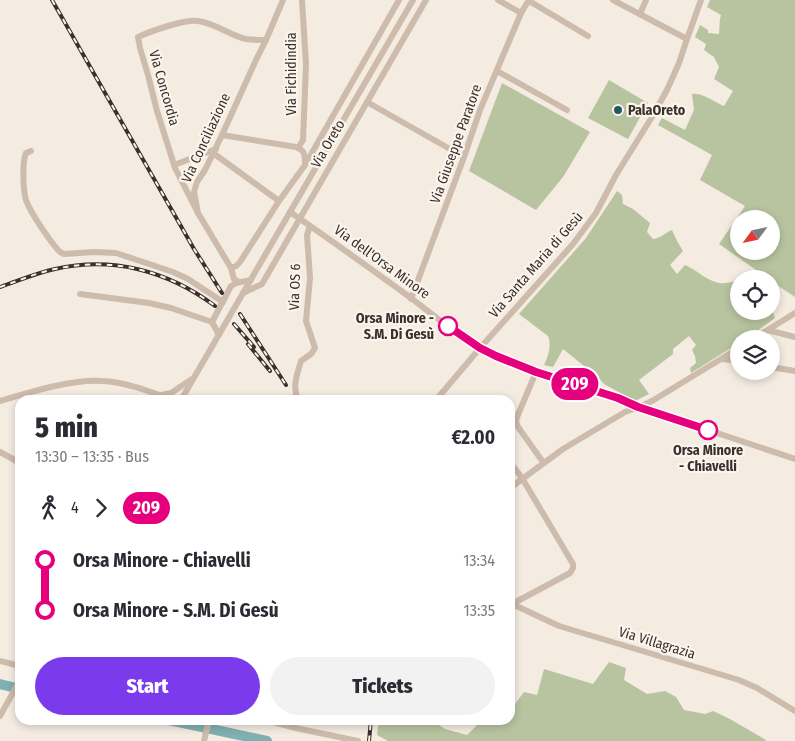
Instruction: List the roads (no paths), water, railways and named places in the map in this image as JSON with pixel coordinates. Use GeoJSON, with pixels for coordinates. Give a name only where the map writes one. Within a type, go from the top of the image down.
{"type":"FeatureCollection","features":[{"type":"Feature","properties":{"kind":"street","name":"Via Conciliazione"},"geometry":{"type":"LineString","coordinates":[[239,282],[234,278],[231,268],[198,213],[194,192],[197,182],[215,151],[283,0]]}},
{"type":"Feature","properties":{"kind":"street","name":"Via Fichidindia"},"geometry":{"type":"LineString","coordinates":[[298,148],[303,140],[306,64],[302,0]]}},
{"type":"Feature","properties":{"kind":"street","name":"Via Oreto"},"geometry":{"type":"LineString","coordinates":[[231,268],[240,262],[279,201],[305,165],[399,0]]}},
{"type":"Feature","properties":{"kind":"street","name":"Via Oreto"},"geometry":{"type":"LineString","coordinates":[[184,395],[413,0]]}},
{"type":"Feature","properties":{"kind":"street","name":"Via Oreto"},"geometry":{"type":"LineString","coordinates":[[243,293],[262,284],[426,0]]}},
{"type":"Feature","properties":{"kind":"street"},"geometry":{"type":"LineString","coordinates":[[498,0],[521,13]]}},
{"type":"Feature","properties":{"kind":"street"},"geometry":{"type":"LineString","coordinates":[[529,0],[588,36]]}},
{"type":"Feature","properties":{"kind":"street","name":"Via Giuseppe Paratore"},"geometry":{"type":"LineString","coordinates":[[411,299],[480,110],[521,13],[529,0]]}},
{"type":"Feature","properties":{"kind":"street"},"geometry":{"type":"LineString","coordinates":[[613,0],[687,39]]}},
{"type":"Feature","properties":{"kind":"street"},"geometry":{"type":"LineString","coordinates":[[640,14],[646,0]]}},
{"type":"Feature","properties":{"kind":"street","name":"Via Santa Maria di Gesù"},"geometry":{"type":"LineString","coordinates":[[442,395],[480,348],[573,244],[596,214],[616,175],[667,90],[679,63],[701,0]]}},
{"type":"Feature","properties":{"kind":"street","name":"Via Concordia"},"geometry":{"type":"LineString","coordinates":[[198,213],[174,166],[157,111],[138,37],[175,24],[197,20],[246,39],[266,40]]}},
{"type":"Feature","properties":{"kind":"street"},"geometry":{"type":"LineString","coordinates":[[497,71],[567,110]]}},
{"type":"Feature","properties":{"kind":"street"},"geometry":{"type":"LineString","coordinates":[[367,102],[464,156]]}},
{"type":"Feature","properties":{"kind":"street"},"geometry":{"type":"LineString","coordinates":[[222,135],[298,148],[305,156],[305,165]]}},
{"type":"Feature","properties":{"kind":"street"},"geometry":{"type":"LineString","coordinates":[[31,151],[26,153],[24,162],[26,199],[44,230],[60,252],[64,254],[116,253],[173,272],[188,279],[223,302]]}},
{"type":"Feature","properties":{"kind":"street"},"geometry":{"type":"LineString","coordinates":[[174,166],[215,151],[279,201]]}},
{"type":"Feature","properties":{"kind":"street","name":"Via dell'Orsa Minore"},"geometry":{"type":"LineString","coordinates":[[290,212],[459,334],[496,356],[536,372],[795,459]]}},
{"type":"Feature","properties":{"kind":"street","name":"Via OS 6"},"geometry":{"type":"LineString","coordinates":[[296,395],[295,384],[301,361],[311,354],[315,348],[306,321],[310,278],[307,235],[310,226]]}},
{"type":"Feature","properties":{"kind":"street"},"geometry":{"type":"LineString","coordinates":[[212,322],[232,286],[239,282],[251,280]]}},
{"type":"Feature","properties":{"kind":"street"},"geometry":{"type":"LineString","coordinates":[[80,294],[149,303],[171,308],[212,322],[219,335]]}},
{"type":"Feature","properties":{"kind":"street"},"geometry":{"type":"LineString","coordinates":[[768,330],[795,313]]}},
{"type":"Feature","properties":{"kind":"street"},"geometry":{"type":"LineString","coordinates":[[780,333],[795,337]]}},
{"type":"Feature","properties":{"kind":"street"},"geometry":{"type":"LineString","coordinates":[[515,484],[563,449],[625,412],[652,401],[730,354]]}},
{"type":"Feature","properties":{"kind":"street"},"geometry":{"type":"LineString","coordinates":[[722,359],[730,360]]}},
{"type":"Feature","properties":{"kind":"street"},"geometry":{"type":"LineString","coordinates":[[780,368],[795,370]]}},
{"type":"Feature","properties":{"kind":"street"},"geometry":{"type":"LineString","coordinates":[[536,372],[516,422],[543,462]]}},
{"type":"Feature","properties":{"kind":"street"},"geometry":{"type":"LineString","coordinates":[[22,395],[47,388],[89,381],[103,381],[120,383],[160,395],[171,393],[194,378]]}},
{"type":"Feature","properties":{"kind":"street"},"geometry":{"type":"LineString","coordinates":[[0,401],[15,397]]}},
{"type":"Feature","properties":{"kind":"street"},"geometry":{"type":"LineString","coordinates":[[0,452],[15,460]]}},
{"type":"Feature","properties":{"kind":"street"},"geometry":{"type":"LineString","coordinates":[[515,469],[573,564],[573,570],[570,573],[515,602]]}},
{"type":"Feature","properties":{"kind":"street","name":"Via Villagrazia"},"geometry":{"type":"LineString","coordinates":[[515,606],[559,626],[738,680],[795,710]]}},
{"type":"Feature","properties":{"kind":"street"},"geometry":{"type":"LineString","coordinates":[[0,661],[15,665]]}},
{"type":"Feature","properties":{"kind":"street"},"geometry":{"type":"LineString","coordinates":[[0,716],[15,689]]}},
{"type":"Feature","properties":{"kind":"street"},"geometry":{"type":"LineString","coordinates":[[204,740],[208,725]]}},
{"type":"Feature","properties":{"kind":"street"},"geometry":{"type":"LineString","coordinates":[[284,725],[358,741]]}},
{"type":"Feature","properties":{"kind":"waterway"},"geometry":{"type":"LineString","coordinates":[[0,684],[15,688]]}},
{"type":"Feature","properties":{"kind":"waterway"},"geometry":{"type":"LineString","coordinates":[[192,725],[267,741]]}},
{"type":"Feature","properties":{"kind":"railway"},"geometry":{"type":"LineString","coordinates":[[52,0],[194,249],[222,293]]}},
{"type":"Feature","properties":{"kind":"railway"},"geometry":{"type":"LineString","coordinates":[[0,287],[55,269],[98,264],[119,266],[159,275],[197,294],[215,306]]}},
{"type":"Feature","properties":{"kind":"railway"},"geometry":{"type":"LineString","coordinates":[[240,314],[286,385]]}},
{"type":"Feature","properties":{"kind":"railway"},"geometry":{"type":"LineString","coordinates":[[234,324],[254,347]]}},
{"type":"Feature","properties":{"kind":"railway"},"geometry":{"type":"LineString","coordinates":[[248,344],[270,371]]}},
{"type":"Feature","properties":{"kind":"railway"},"geometry":{"type":"LineString","coordinates":[[369,741],[371,725]]}},
{"type":"Feature","properties":{"kind":"place","name":"PalaOreto"},"geometry":{"type":"Point","coordinates":[618,110]}},
{"type":"Feature","properties":{"kind":"place","name":"Orsa Minore - S.M. Di Gesù"},"geometry":{"type":"Point","coordinates":[448,326]}},
{"type":"Feature","properties":{"kind":"place","name":"Orsa Minore - Chiavelli"},"geometry":{"type":"Point","coordinates":[708,430]}}]}
